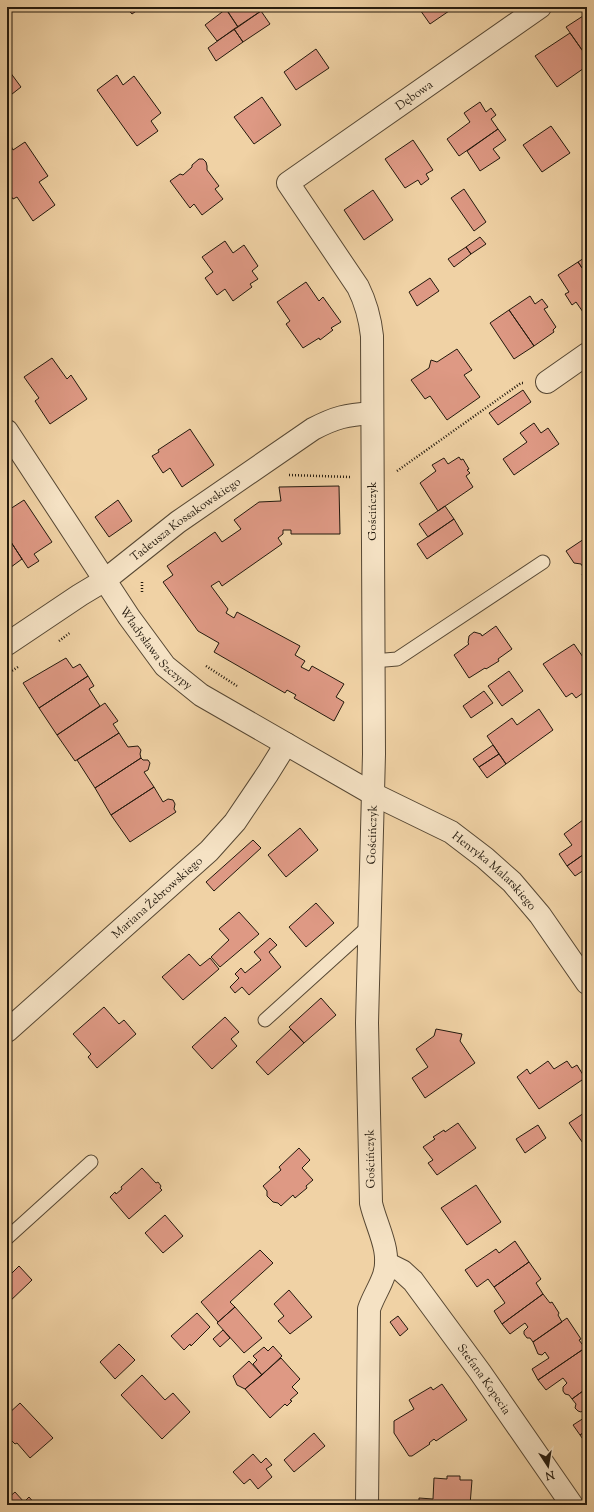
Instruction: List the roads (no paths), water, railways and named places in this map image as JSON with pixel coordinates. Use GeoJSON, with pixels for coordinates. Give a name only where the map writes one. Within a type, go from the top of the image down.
{"type":"FeatureCollection","features":[{"type":"Feature","properties":{"kind":"street","name":"Dębowa"},"geometry":{"type":"LineString","coordinates":[[288,183],[540,7]]}},
{"type":"Feature","properties":{"kind":"street","name":"Gościńczyk"},"geometry":{"type":"LineString","coordinates":[[288,183],[358,287],[371,320],[372,336],[373,794],[367,1023],[371,1204],[374,1218],[385,1249],[386,1263],[384,1276],[372,1299],[369,1309],[367,1505]]}},
{"type":"Feature","properties":{"kind":"street"},"geometry":{"type":"LineString","coordinates":[[547,382],[587,354]]}},
{"type":"Feature","properties":{"kind":"street","name":"Tadeusza Kossakowskiego"},"geometry":{"type":"LineString","coordinates":[[7,644],[80,594],[105,580],[178,522],[313,429],[332,420],[349,415],[372,413]]}},
{"type":"Feature","properties":{"kind":"street","name":"Władysława Szczypy"},"geometry":{"type":"LineString","coordinates":[[7,431],[129,617],[165,666],[201,695],[373,794]]}},
{"type":"Feature","properties":{"kind":"street","name":"Mariana Żebrowskiego"},"geometry":{"type":"LineString","coordinates":[[7,1031],[209,851],[235,822],[286,744]]}},
{"type":"Feature","properties":{"kind":"street","name":"Henryka Malarskiego"},"geometry":{"type":"LineString","coordinates":[[373,794],[451,832],[485,858],[512,882],[540,914],[587,983]]}},
{"type":"Feature","properties":{"kind":"street","name":"Stefana Kopecia"},"geometry":{"type":"LineString","coordinates":[[386,1263],[402,1271],[413,1281],[480,1372],[572,1505]]}},
{"type":"Feature","properties":{"kind":"lane"},"geometry":{"type":"LineString","coordinates":[[373,661],[397,659],[543,562]]}},
{"type":"Feature","properties":{"kind":"lane"},"geometry":{"type":"LineString","coordinates":[[265,1020],[369,926]]}},
{"type":"Feature","properties":{"kind":"lane"},"geometry":{"type":"LineString","coordinates":[[7,1238],[91,1162]]}}]}
